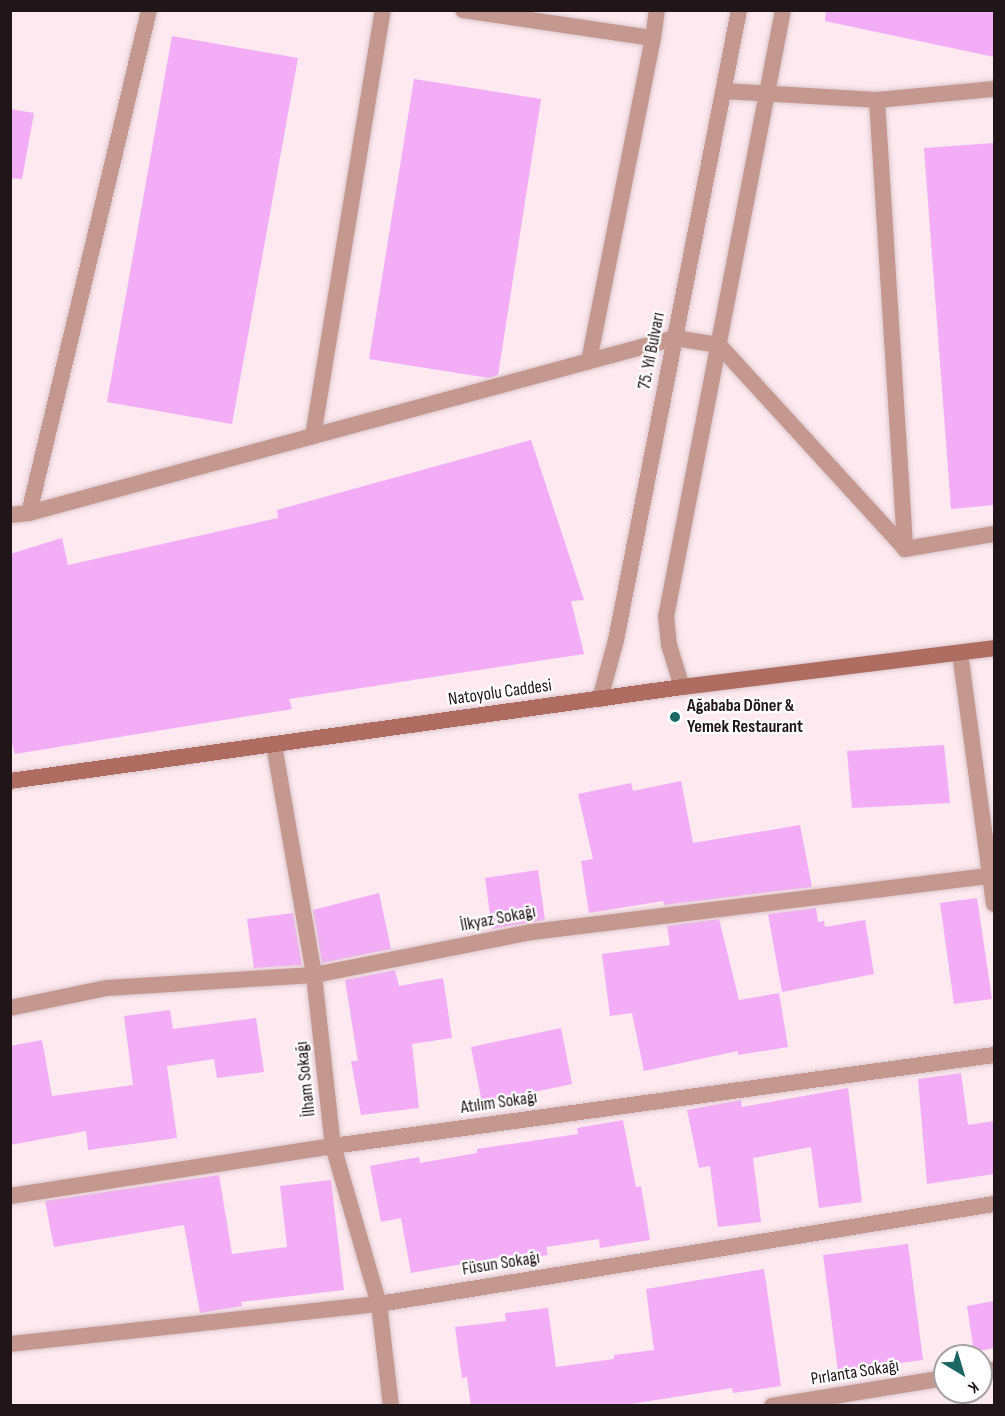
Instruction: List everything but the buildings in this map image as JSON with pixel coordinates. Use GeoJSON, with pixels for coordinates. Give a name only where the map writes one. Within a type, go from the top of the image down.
{"type":"FeatureCollection","features":[{"type":"Feature","properties":{"kind":"main road","name":"Natoyolu Caddesi"},"geometry":{"type":"LineString","coordinates":[[10,781],[682,687],[994,648]]}},
{"type":"Feature","properties":{"kind":"street"},"geometry":{"type":"LineString","coordinates":[[29,513],[149,10]]}},
{"type":"Feature","properties":{"kind":"street"},"geometry":{"type":"LineString","coordinates":[[313,436],[383,10]]}},
{"type":"Feature","properties":{"kind":"street"},"geometry":{"type":"LineString","coordinates":[[464,10],[653,38]]}},
{"type":"Feature","properties":{"kind":"street"},"geometry":{"type":"LineString","coordinates":[[589,361],[657,10]]}},
{"type":"Feature","properties":{"kind":"street","name":"75. Yıl Bulvarı"},"geometry":{"type":"LineString","coordinates":[[600,699],[616,640],[739,10]]}},
{"type":"Feature","properties":{"kind":"street"},"geometry":{"type":"LineString","coordinates":[[682,687],[669,645],[666,617],[783,10]]}},
{"type":"Feature","properties":{"kind":"street"},"geometry":{"type":"LineString","coordinates":[[723,91],[767,96],[877,100],[994,89]]}},
{"type":"Feature","properties":{"kind":"street"},"geometry":{"type":"LineString","coordinates":[[877,100],[905,549]]}},
{"type":"Feature","properties":{"kind":"street"},"geometry":{"type":"LineString","coordinates":[[10,515],[29,513],[675,338],[719,345],[905,549]]}},
{"type":"Feature","properties":{"kind":"street"},"geometry":{"type":"LineString","coordinates":[[905,549],[994,534]]}},
{"type":"Feature","properties":{"kind":"street"},"geometry":{"type":"LineString","coordinates":[[960,653],[993,876],[994,904]]}},
{"type":"Feature","properties":{"kind":"street","name":"İlham Sokağı"},"geometry":{"type":"LineString","coordinates":[[274,745],[314,975],[333,1146],[379,1304],[391,1406]]}},
{"type":"Feature","properties":{"kind":"street","name":"İlkyaz Sokağı"},"geometry":{"type":"LineString","coordinates":[[10,1008],[106,988],[314,975],[532,932],[993,876]]}},
{"type":"Feature","properties":{"kind":"street","name":"Atılım Sokağı"},"geometry":{"type":"LineString","coordinates":[[10,1196],[333,1146],[994,1055]]}},
{"type":"Feature","properties":{"kind":"street","name":"Füsun Sokağı"},"geometry":{"type":"LineString","coordinates":[[10,1344],[379,1304],[994,1204]]}},
{"type":"Feature","properties":{"kind":"street","name":"Pırlanta Sokağı"},"geometry":{"type":"LineString","coordinates":[[772,1406],[933,1380]]}},
{"type":"Feature","properties":{"kind":"place","name":"Ağababa Döner & Yemek Restaurant"},"geometry":{"type":"Point","coordinates":[675,717]}}]}
